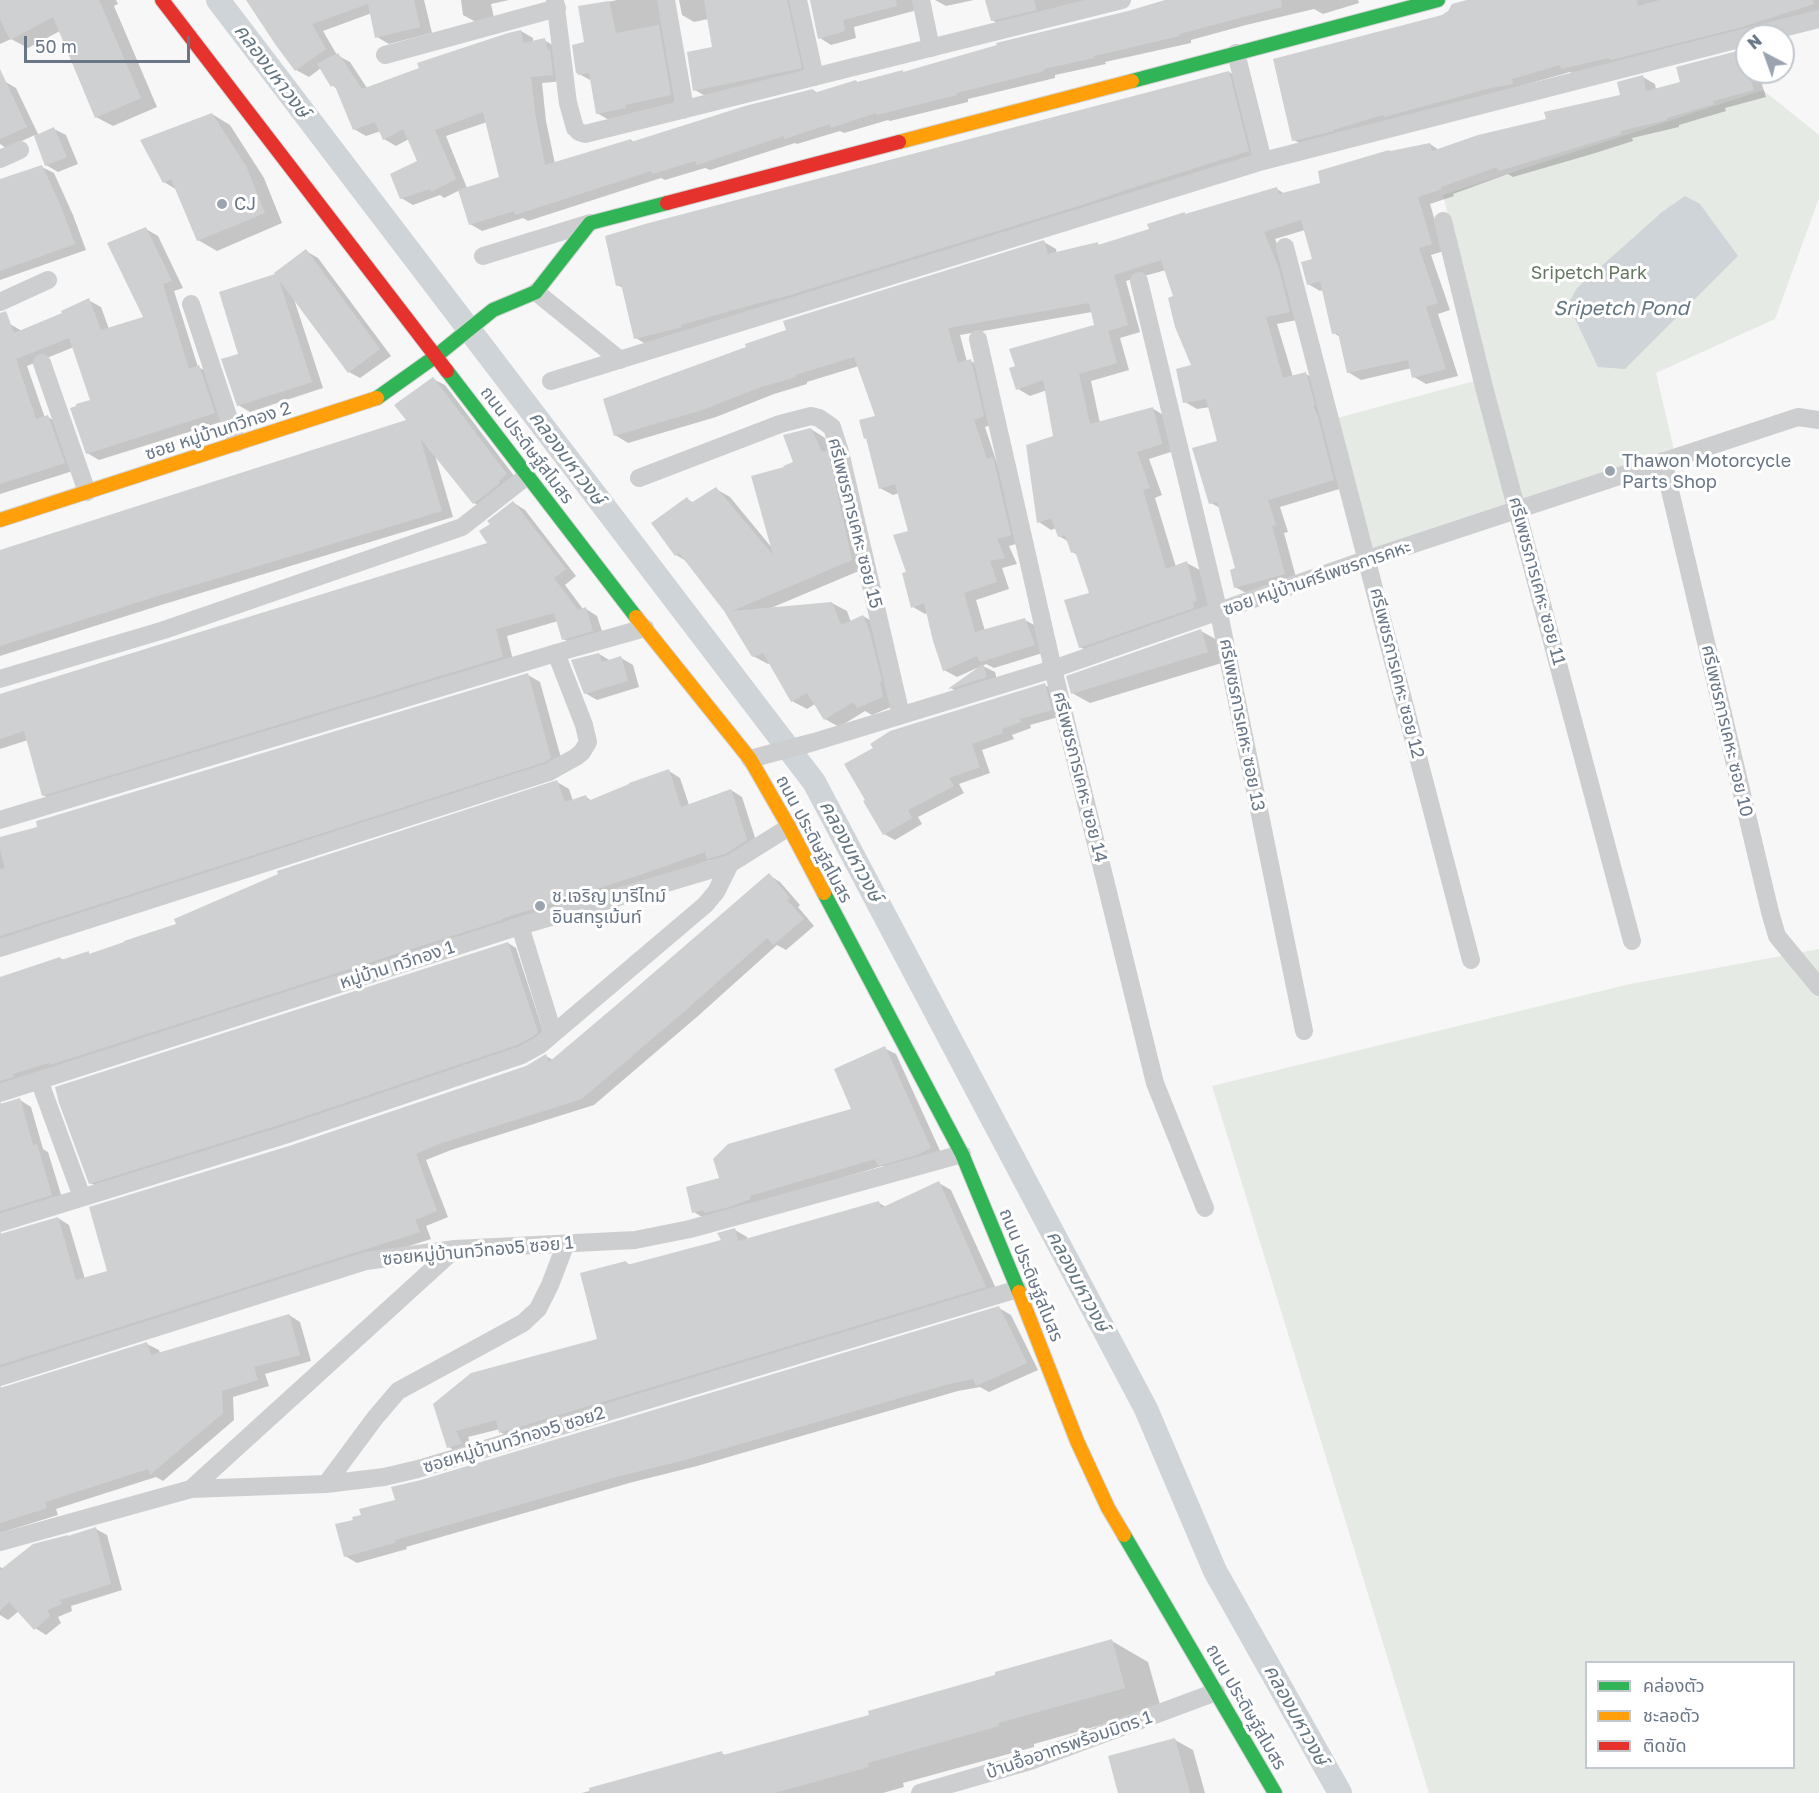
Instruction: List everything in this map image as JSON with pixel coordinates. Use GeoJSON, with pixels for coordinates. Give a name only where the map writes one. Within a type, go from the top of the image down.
{"type":"FeatureCollection","features":[{"type":"Feature","properties":{"kind":"street","name":"ถนน ประดิษฐ์สโมสร"},"geometry":{"type":"LineString","coordinates":[[162,0],[527,476],[750,759],[789,827],[962,1154],[1077,1441],[1108,1508],[1216,1692],[1267,1790]]}},
{"type":"Feature","properties":{"kind":"street"},"geometry":{"type":"LineString","coordinates":[[666,0],[683,97],[683,110]]}},
{"type":"Feature","properties":{"kind":"street"},"geometry":{"type":"LineString","coordinates":[[798,0],[815,77]]}},
{"type":"Feature","properties":{"kind":"street"},"geometry":{"type":"LineString","coordinates":[[921,0],[931,48]]}},
{"type":"Feature","properties":{"kind":"street"},"geometry":{"type":"LineString","coordinates":[[1047,0],[1049,18]]}},
{"type":"Feature","properties":{"kind":"street"},"geometry":{"type":"LineString","coordinates":[[385,56],[556,4],[568,103],[575,128],[585,134],[1122,0]]}},
{"type":"Feature","properties":{"kind":"street"},"geometry":{"type":"LineString","coordinates":[[483,256],[590,223],[1438,0]]}},
{"type":"Feature","properties":{"kind":"street"},"geometry":{"type":"LineString","coordinates":[[1795,25],[1819,19]]}},
{"type":"Feature","properties":{"kind":"street"},"geometry":{"type":"LineString","coordinates":[[551,381],[1263,161],[1735,40]]}},
{"type":"Feature","properties":{"kind":"street"},"geometry":{"type":"LineString","coordinates":[[1236,53],[1263,161]]}},
{"type":"Feature","properties":{"kind":"street"},"geometry":{"type":"LineString","coordinates":[[0,159],[20,150]]}},
{"type":"Feature","properties":{"kind":"street","name":"ศรีเพชรการเคหะ ซอย 11"},"geometry":{"type":"LineString","coordinates":[[1443,221],[1484,387],[1632,940]]}},
{"type":"Feature","properties":{"kind":"street"},"geometry":{"type":"LineString","coordinates":[[590,223],[536,292],[620,360]]}},
{"type":"Feature","properties":{"kind":"street","name":"ศรีเพชรการเคหะ ซอย 12"},"geometry":{"type":"LineString","coordinates":[[1285,247],[1471,960]]}},
{"type":"Feature","properties":{"kind":"street"},"geometry":{"type":"LineString","coordinates":[[0,302],[48,280]]}},
{"type":"Feature","properties":{"kind":"street","name":"ศรีเพชรการเคหะ ซอย 13"},"geometry":{"type":"LineString","coordinates":[[1139,280],[1219,613],[1304,1031]]}},
{"type":"Feature","properties":{"kind":"street","name":"ซอย หมู่บ้านทวีทอง 2"},"geometry":{"type":"LineString","coordinates":[[0,520],[375,400],[436,356],[493,310],[536,292]]}},
{"type":"Feature","properties":{"kind":"street"},"geometry":{"type":"LineString","coordinates":[[191,304],[237,443]]}},
{"type":"Feature","properties":{"kind":"street","name":"ศรีเพชรการเคหะ ซอย 14"},"geometry":{"type":"LineString","coordinates":[[978,339],[1053,669],[1155,1083],[1205,1208]]}},
{"type":"Feature","properties":{"kind":"street"},"geometry":{"type":"LineString","coordinates":[[42,363],[87,492]]}},
{"type":"Feature","properties":{"kind":"street","name":"ศรีเพชรการเคหะ ซอย 15"},"geometry":{"type":"LineString","coordinates":[[639,478],[780,424],[811,417],[819,418],[832,428],[840,452],[901,715]]}},
{"type":"Feature","properties":{"kind":"street","name":"ซอย หมู่บ้านศรีเพชรการคหะ"},"geometry":{"type":"LineString","coordinates":[[750,759],[789,750],[1053,669],[1219,613],[1368,559],[1798,417],[1819,420]]}},
{"type":"Feature","properties":{"kind":"street","name":"ศรีเพชรการเคหะ ซอย 10"},"geometry":{"type":"LineString","coordinates":[[1663,461],[1777,936],[1819,987]]}},
{"type":"Feature","properties":{"kind":"street"},"geometry":{"type":"LineString","coordinates":[[0,679],[164,630],[462,527],[527,476]]}},
{"type":"Feature","properties":{"kind":"street"},"geometry":{"type":"LineString","coordinates":[[0,820],[645,628]]}},
{"type":"Feature","properties":{"kind":"street"},"geometry":{"type":"LineString","coordinates":[[0,948],[549,772],[576,757],[588,742],[584,725],[556,653]]}},
{"type":"Feature","properties":{"kind":"street","name":"หมู่บ้าน ทวีทอง 1"},"geometry":{"type":"LineString","coordinates":[[0,1093],[520,926],[730,864],[789,827]]}},
{"type":"Feature","properties":{"kind":"street"},"geometry":{"type":"LineString","coordinates":[[0,1223],[285,1135],[522,1054],[540,1045],[705,905],[716,892],[730,864]]}},
{"type":"Feature","properties":{"kind":"street"},"geometry":{"type":"LineString","coordinates":[[520,926],[553,1034]]}},
{"type":"Feature","properties":{"kind":"street"},"geometry":{"type":"LineString","coordinates":[[39,1080],[82,1197]]}},
{"type":"Feature","properties":{"kind":"street","name":"ซอยหมู่บ้านทวีทอง5 ซอย 1"},"geometry":{"type":"LineString","coordinates":[[0,1377],[366,1261],[455,1249],[635,1240],[690,1229],[962,1154]]}},
{"type":"Feature","properties":{"kind":"street"},"geometry":{"type":"LineString","coordinates":[[326,1484],[398,1391],[523,1323],[537,1309],[550,1285],[566,1243]]}},
{"type":"Feature","properties":{"kind":"street"},"geometry":{"type":"LineString","coordinates":[[191,1489],[455,1249]]}},
{"type":"Feature","properties":{"kind":"street","name":"ซอยหมู่บ้านทวีทอง5 ซอย2"},"geometry":{"type":"LineString","coordinates":[[0,1542],[191,1489],[326,1484],[384,1477],[418,1469],[1018,1289]]}},
{"type":"Feature","properties":{"kind":"street","name":"บ้านอื้ออาทรพร้อมมิตร 1"},"geometry":{"type":"LineString","coordinates":[[920,1793],[1030,1761],[1216,1692]]}},
{"type":"Feature","properties":{"kind":"green space","name":"Sripetch Park"},"geometry":{"type":"Polygon","coordinates":[[[1763,90],[1819,135],[1819,198],[1775,319],[1656,373],[1675,454],[1371,560],[1337,418],[1489,377],[1443,195],[1763,90]]]}},
{"type":"Feature","properties":{"kind":"green space"},"geometry":{"type":"Polygon","coordinates":[[[1819,949],[1819,1793],[1429,1793],[1212,1086],[1630,984],[1819,949]]]}},
{"type":"Feature","properties":{"kind":"water","name":"Sripetch Pond"},"geometry":{"type":"Polygon","coordinates":[[[1685,196],[1700,204],[1738,256],[1625,369],[1598,367],[1568,304],[1577,288],[1662,212],[1685,196]]]}},
{"type":"Feature","properties":{"kind":"building"},"geometry":{"type":"Polygon","coordinates":[[[0,0],[99,0],[141,98],[95,118],[53,17],[10,40],[0,19],[0,0]]]}},
{"type":"Feature","properties":{"kind":"building"},"geometry":{"type":"Polygon","coordinates":[[[246,0],[414,0],[420,27],[375,38],[368,4],[312,24],[326,49],[295,71],[246,0]]]}},
{"type":"Feature","properties":{"kind":"building"},"geometry":{"type":"Polygon","coordinates":[[[704,0],[787,0],[802,68],[693,91],[687,52],[712,47],[704,0]]]}},
{"type":"Feature","properties":{"kind":"building"},"geometry":{"type":"Polygon","coordinates":[[[810,0],[896,0],[897,6],[843,20],[845,31],[818,39],[810,0]]]}},
{"type":"Feature","properties":{"kind":"building"},"geometry":{"type":"Polygon","coordinates":[[[985,0],[1034,0],[1037,10],[991,21],[985,0]]]}},
{"type":"Feature","properties":{"kind":"building"},"geometry":{"type":"Polygon","coordinates":[[[1165,0],[1281,0],[1282,7],[1179,34],[1180,36],[1044,69],[1044,71],[957,93],[957,95],[877,115],[876,113],[831,128],[830,124],[784,139],[784,136],[697,165],[695,161],[652,174],[651,171],[515,215],[514,211],[469,225],[458,190],[499,177],[483,112],[435,130],[456,179],[431,192],[430,189],[400,199],[390,174],[417,161],[403,129],[383,140],[375,122],[353,130],[334,84],[331,87],[317,64],[338,53],[362,89],[419,68],[417,63],[508,33],[521,30],[523,43],[545,38],[548,51],[550,50],[553,75],[531,77],[545,165],[631,139],[631,142],[745,106],[813,89],[814,93],[856,80],[857,82],[903,70],[903,72],[997,45],[996,43],[1165,0]]]}},
{"type":"Feature","properties":{"kind":"building"},"geometry":{"type":"Polygon","coordinates":[[[1467,0],[1637,0],[1638,6],[1660,0],[1813,0],[1814,4],[1751,24],[1735,24],[1735,29],[1611,60],[1608,58],[1561,69],[1560,65],[1512,79],[1513,84],[1384,117],[1383,115],[1334,131],[1292,141],[1273,59],[1442,15],[1452,4],[1467,0]]]}},
{"type":"Feature","properties":{"kind":"building"},"geometry":{"type":"Polygon","coordinates":[[[609,1],[616,33],[659,25],[671,95],[596,114],[589,73],[578,75],[576,73],[572,45],[584,42],[578,6],[609,1]]]}},
{"type":"Feature","properties":{"kind":"building"},"geometry":{"type":"Polygon","coordinates":[[[1735,52],[1735,84],[1752,84],[1754,90],[1713,101],[1714,104],[1667,118],[1667,120],[1620,131],[1621,134],[1499,171],[1497,167],[1418,197],[1432,244],[1419,248],[1438,303],[1426,307],[1446,369],[1412,378],[1408,360],[1347,373],[1338,333],[1332,334],[1320,281],[1307,285],[1301,262],[1312,259],[1301,220],[1264,232],[1279,269],[1290,312],[1266,317],[1283,378],[1306,372],[1334,480],[1268,500],[1276,525],[1272,526],[1285,574],[1234,588],[1230,570],[1235,568],[1217,502],[1209,504],[1192,448],[1217,441],[1206,399],[1183,403],[1176,369],[1191,365],[1175,327],[1168,298],[1173,296],[1161,260],[1114,275],[1128,325],[1108,331],[1117,363],[1079,374],[1090,424],[1153,407],[1162,444],[1137,452],[1150,488],[1143,490],[1166,569],[1187,561],[1197,601],[1193,602],[1194,608],[1079,648],[1064,600],[1089,593],[1075,551],[1071,553],[1065,535],[1058,537],[1051,518],[1037,523],[1026,445],[1053,436],[1043,380],[1016,390],[1009,368],[1015,366],[1009,349],[1094,325],[1089,303],[948,328],[958,363],[971,359],[984,416],[974,420],[987,459],[993,457],[1011,535],[997,539],[1005,558],[990,561],[997,582],[964,593],[975,632],[1025,618],[1035,645],[980,662],[977,656],[943,671],[924,603],[911,608],[902,573],[906,572],[893,535],[908,531],[895,484],[879,489],[859,420],[875,416],[854,357],[795,375],[796,377],[761,387],[702,410],[614,436],[603,399],[786,330],[783,321],[1044,240],[1048,254],[1098,242],[1098,245],[1149,229],[1147,224],[1185,212],[1185,214],[1277,187],[1279,194],[1320,183],[1318,171],[1389,150],[1430,143],[1432,151],[1478,135],[1546,119],[1544,112],[1620,95],[1617,82],[1643,75],[1646,91],[1680,82],[1676,67],[1735,52]]]}},
{"type":"Feature","properties":{"kind":"building"},"geometry":{"type":"Polygon","coordinates":[[[0,69],[27,127],[0,139],[0,69]]]}},
{"type":"Feature","properties":{"kind":"building"},"geometry":{"type":"Polygon","coordinates":[[[1229,71],[1249,151],[777,299],[634,339],[621,284],[616,286],[605,236],[1229,71]]]}},
{"type":"Feature","properties":{"kind":"building"},"geometry":{"type":"Polygon","coordinates":[[[212,113],[246,166],[265,213],[197,241],[171,179],[163,183],[140,140],[212,113]]]}},
{"type":"Feature","properties":{"kind":"building"},"geometry":{"type":"Polygon","coordinates":[[[54,127],[67,157],[45,166],[34,136],[54,127]]]}},
{"type":"Feature","properties":{"kind":"building"},"geometry":{"type":"Polygon","coordinates":[[[42,165],[75,244],[0,271],[0,179],[42,165]]]}},
{"type":"Feature","properties":{"kind":"building"},"geometry":{"type":"Polygon","coordinates":[[[146,227],[172,281],[163,284],[189,369],[199,365],[215,413],[86,454],[70,408],[90,400],[69,338],[16,359],[36,419],[48,415],[65,463],[0,484],[0,313],[6,311],[14,333],[62,313],[61,311],[89,298],[101,330],[143,317],[107,243],[146,227]]]}},
{"type":"Feature","properties":{"kind":"building"},"geometry":{"type":"Polygon","coordinates":[[[306,249],[380,349],[348,373],[279,280],[312,382],[237,406],[221,359],[238,354],[219,292],[275,274],[306,249]]]}},
{"type":"Feature","properties":{"kind":"building"},"geometry":{"type":"Polygon","coordinates":[[[433,377],[507,474],[499,481],[500,483],[473,504],[420,438],[442,511],[0,646],[0,550],[406,420],[394,405],[433,377]]]}},
{"type":"Feature","properties":{"kind":"building"},"geometry":{"type":"Polygon","coordinates":[[[811,428],[822,452],[828,450],[852,560],[732,611],[832,602],[841,625],[863,615],[882,681],[880,683],[883,697],[857,708],[853,702],[824,720],[807,693],[791,702],[763,653],[752,657],[724,611],[679,553],[675,556],[651,523],[687,497],[691,503],[716,487],[773,555],[751,476],[784,467],[793,462],[783,435],[811,428]]]}},
{"type":"Feature","properties":{"kind":"building"},"geometry":{"type":"Polygon","coordinates":[[[513,501],[566,569],[554,578],[578,610],[586,607],[593,631],[562,640],[554,613],[496,629],[503,657],[42,796],[24,731],[0,739],[0,694],[487,543],[479,531],[490,524],[487,521],[513,501]]]}},
{"type":"Feature","properties":{"kind":"building"},"geometry":{"type":"Polygon","coordinates":[[[1201,629],[1208,652],[1071,694],[1066,676],[1201,629]]]}},
{"type":"Feature","properties":{"kind":"building"},"geometry":{"type":"Polygon","coordinates":[[[599,653],[602,662],[621,656],[628,681],[584,694],[571,660],[599,653]]]}},
{"type":"Feature","properties":{"kind":"building"},"geometry":{"type":"Polygon","coordinates":[[[983,664],[987,677],[949,689],[949,688],[983,664]]]}},
{"type":"Feature","properties":{"kind":"building"},"geometry":{"type":"Polygon","coordinates":[[[528,673],[551,758],[545,762],[0,936],[0,869],[5,868],[0,849],[0,837],[37,827],[36,821],[528,673]]]}},
{"type":"Feature","properties":{"kind":"building"},"geometry":{"type":"Polygon","coordinates":[[[1045,683],[1052,710],[1020,719],[1021,722],[1002,729],[1003,733],[972,744],[980,767],[949,778],[954,786],[908,810],[912,818],[883,835],[844,764],[873,748],[870,744],[890,731],[1045,683]]]}},
{"type":"Feature","properties":{"kind":"building"},"geometry":{"type":"Polygon","coordinates":[[[669,769],[681,807],[731,789],[747,840],[725,854],[707,859],[705,852],[502,920],[50,1065],[49,1063],[13,1074],[14,1077],[0,1081],[0,977],[60,957],[61,960],[89,951],[89,954],[176,924],[174,919],[278,874],[277,871],[557,780],[565,802],[586,795],[588,801],[669,769]]]}},
{"type":"Feature","properties":{"kind":"building"},"geometry":{"type":"Polygon","coordinates":[[[769,873],[790,898],[787,900],[804,919],[773,945],[767,938],[582,1099],[439,1144],[416,1154],[437,1211],[415,1220],[420,1232],[0,1365],[0,1234],[58,1217],[76,1280],[107,1271],[89,1207],[289,1146],[526,1066],[546,1054],[549,1062],[769,873]]]}},
{"type":"Feature","properties":{"kind":"building"},"geometry":{"type":"Polygon","coordinates":[[[508,942],[538,1032],[534,1036],[517,1045],[282,1124],[89,1184],[55,1087],[508,942]]]}},
{"type":"Feature","properties":{"kind":"building"},"geometry":{"type":"Polygon","coordinates":[[[885,1046],[931,1148],[917,1155],[878,1166],[875,1159],[750,1196],[751,1199],[729,1207],[705,1213],[703,1210],[692,1213],[686,1187],[719,1178],[713,1159],[728,1144],[851,1109],[834,1069],[885,1046]]]}},
{"type":"Feature","properties":{"kind":"building"},"geometry":{"type":"Polygon","coordinates":[[[20,1098],[33,1145],[37,1144],[52,1195],[0,1211],[0,1104],[20,1098]]]}},
{"type":"Feature","properties":{"kind":"building"},"geometry":{"type":"Polygon","coordinates":[[[939,1181],[986,1287],[499,1433],[496,1420],[456,1431],[462,1444],[447,1448],[433,1404],[471,1373],[597,1339],[580,1273],[626,1261],[627,1265],[721,1240],[717,1233],[735,1228],[738,1241],[879,1201],[881,1208],[939,1181]]]}},
{"type":"Feature","properties":{"kind":"building"},"geometry":{"type":"Polygon","coordinates":[[[999,1306],[1027,1363],[976,1386],[973,1379],[945,1385],[395,1540],[395,1543],[344,1557],[335,1524],[353,1520],[352,1517],[361,1515],[359,1509],[395,1500],[391,1487],[421,1480],[999,1306]]]}},
{"type":"Feature","properties":{"kind":"building"},"geometry":{"type":"Polygon","coordinates":[[[289,1314],[300,1355],[254,1367],[258,1380],[222,1391],[223,1413],[150,1475],[148,1469],[45,1502],[47,1508],[0,1523],[0,1388],[147,1342],[151,1355],[289,1314]]]}},
{"type":"Feature","properties":{"kind":"building"},"geometry":{"type":"Polygon","coordinates":[[[96,1527],[111,1584],[60,1600],[62,1604],[47,1610],[50,1616],[34,1630],[9,1602],[0,1611],[0,1570],[33,1544],[96,1527]]]}},
{"type":"Feature","properties":{"kind":"building"},"geometry":{"type":"Polygon","coordinates":[[[1112,1639],[1125,1688],[998,1723],[999,1726],[868,1763],[869,1767],[774,1793],[590,1793],[589,1788],[722,1751],[723,1755],[869,1715],[868,1711],[1112,1639]]]}},
{"type":"Feature","properties":{"kind":"building"},"geometry":{"type":"Polygon","coordinates":[[[1175,1738],[1190,1793],[1118,1793],[1108,1756],[1175,1738]]]}},
{"type":"Feature","properties":{"kind":"waterway","name":"คลองมหาวงษ์"},"geometry":{"type":"LineString","coordinates":[[218,0],[814,782],[1146,1409],[1215,1571],[1340,1793]]}},
{"type":"Feature","properties":{"kind":"traffic: fast"},"geometry":{"type":"LineString","coordinates":[[1132,81],[1438,0]]}},
{"type":"Feature","properties":{"kind":"traffic: fast"},"geometry":{"type":"LineString","coordinates":[[377,398],[436,356],[493,310],[536,292],[590,223],[667,203]]}},
{"type":"Feature","properties":{"kind":"traffic: fast"},"geometry":{"type":"LineString","coordinates":[[447,371],[636,617]]}},
{"type":"Feature","properties":{"kind":"traffic: fast"},"geometry":{"type":"LineString","coordinates":[[824,893],[962,1154],[1019,1292]]}},
{"type":"Feature","properties":{"kind":"traffic: fast"},"geometry":{"type":"LineString","coordinates":[[1124,1535],[1275,1793]]}},
{"type":"Feature","properties":{"kind":"traffic: slow"},"geometry":{"type":"LineString","coordinates":[[899,142],[1132,81]]}},
{"type":"Feature","properties":{"kind":"traffic: slow"},"geometry":{"type":"LineString","coordinates":[[0,520],[377,398]]}},
{"type":"Feature","properties":{"kind":"traffic: slow"},"geometry":{"type":"LineString","coordinates":[[636,617],[750,759],[824,893]]}},
{"type":"Feature","properties":{"kind":"traffic: slow"},"geometry":{"type":"LineString","coordinates":[[1019,1292],[1077,1441],[1108,1508],[1124,1535]]}},
{"type":"Feature","properties":{"kind":"traffic: jam"},"geometry":{"type":"LineString","coordinates":[[162,0],[447,371]]}},
{"type":"Feature","properties":{"kind":"traffic: jam"},"geometry":{"type":"LineString","coordinates":[[667,203],[899,142]]}},
{"type":"Feature","properties":{"kind":"place","name":"CJ"},"geometry":{"type":"Point","coordinates":[222,204]}},
{"type":"Feature","properties":{"kind":"place","name":"Thawon Motorcycle Parts Shop"},"geometry":{"type":"Point","coordinates":[1610,471]}},
{"type":"Feature","properties":{"kind":"place","name":"ช.เจริญ มารีไทม์ อินสทรูเม้นท์"},"geometry":{"type":"Point","coordinates":[540,906]}}]}
